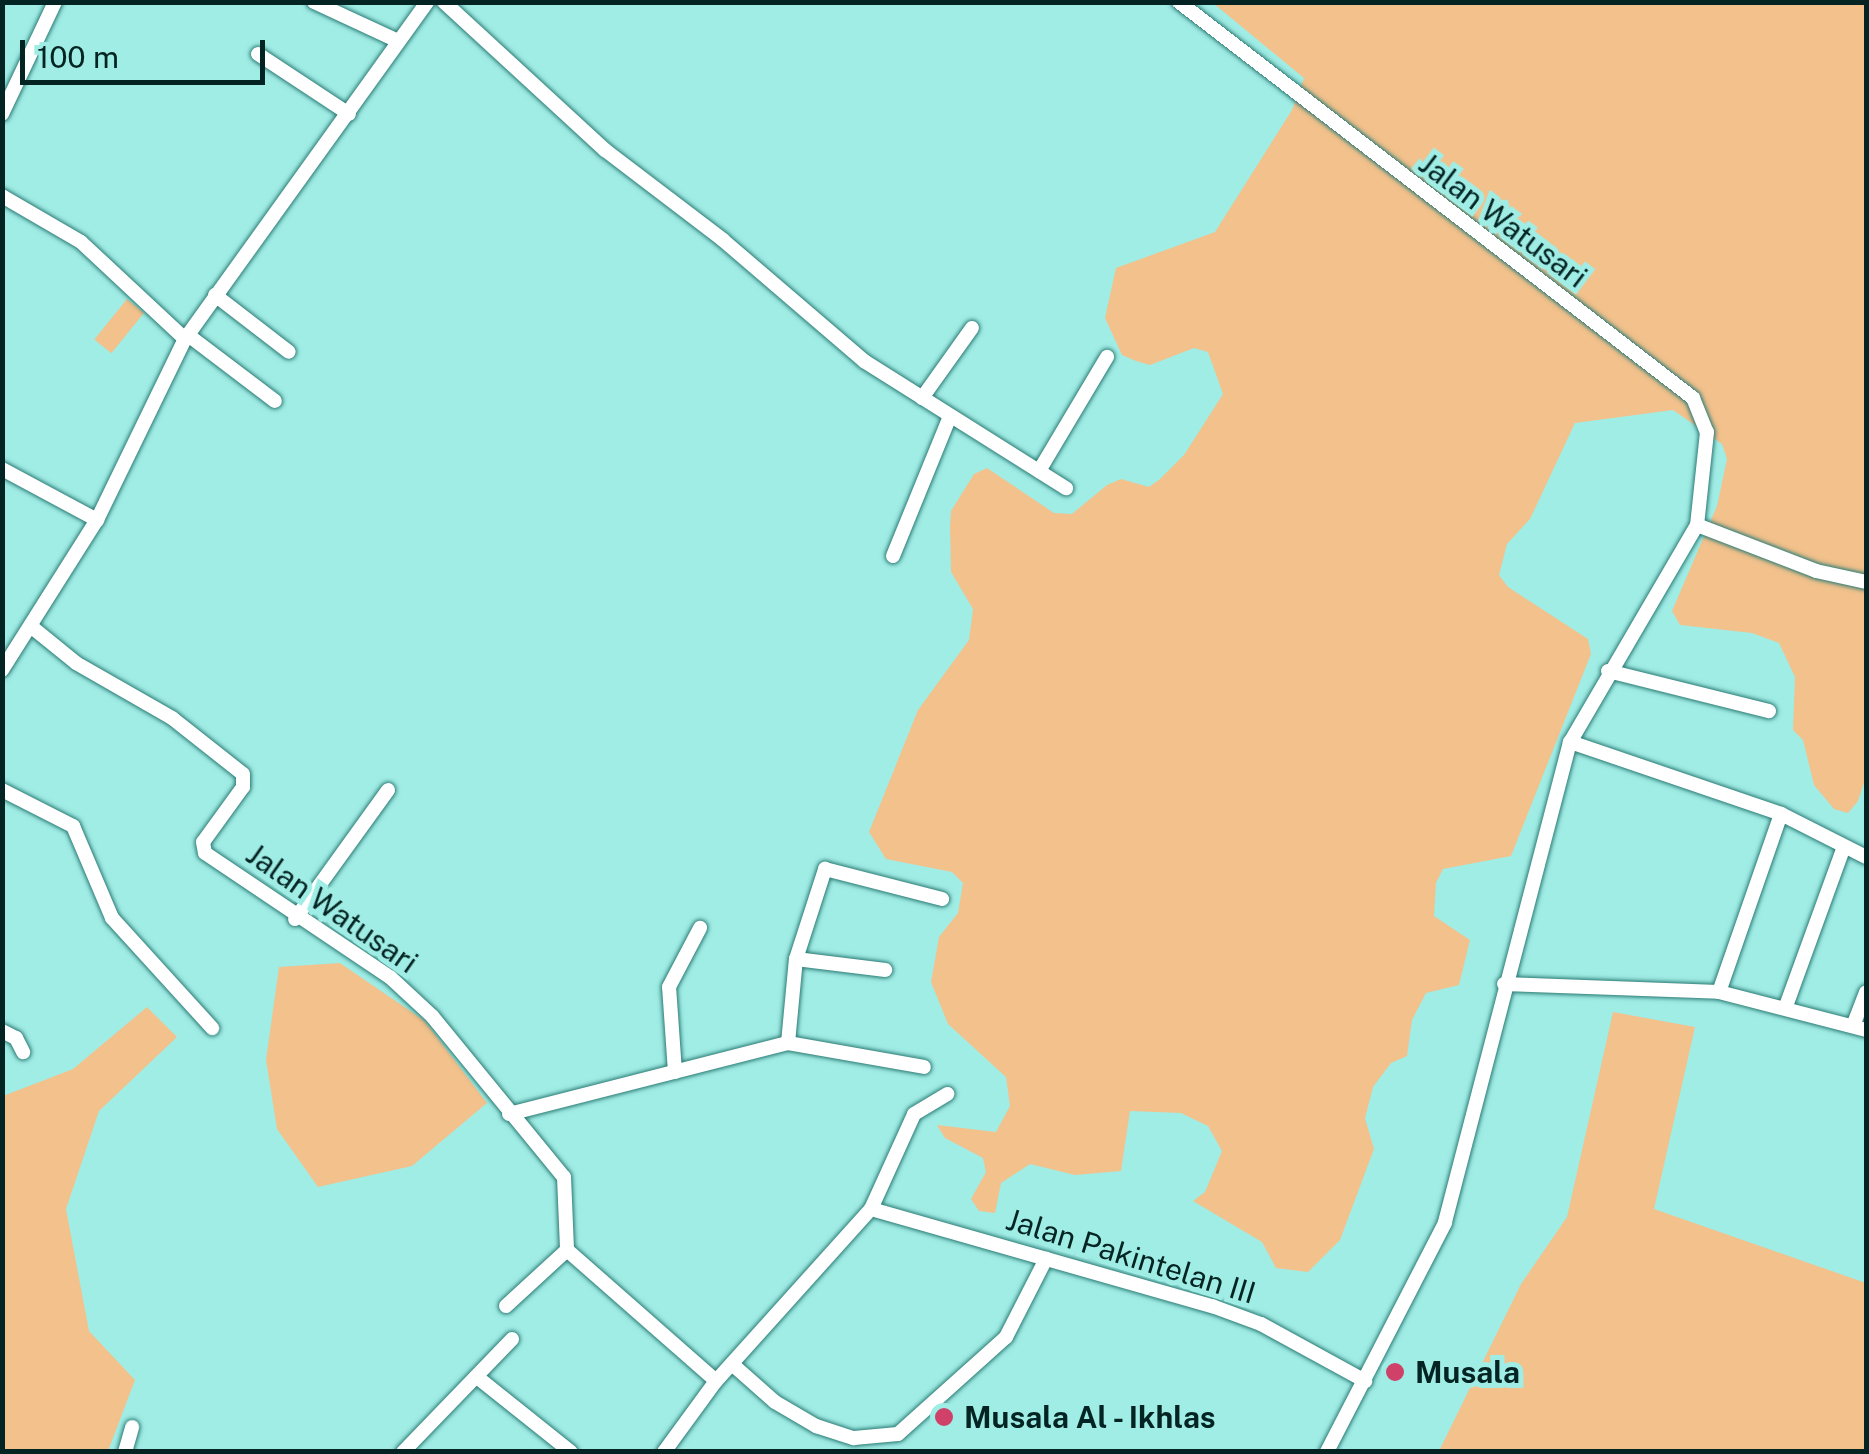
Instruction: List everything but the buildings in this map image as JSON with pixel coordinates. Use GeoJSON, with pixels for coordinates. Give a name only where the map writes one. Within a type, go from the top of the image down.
{"type":"FeatureCollection","features":[{"type":"Feature","properties":{"kind":"street"},"geometry":{"type":"LineString","coordinates":[[2,114],[55,2]]}},
{"type":"Feature","properties":{"kind":"street"},"geometry":{"type":"LineString","coordinates":[[314,2],[398,42]]}},
{"type":"Feature","properties":{"kind":"street"},"geometry":{"type":"LineString","coordinates":[[2,670],[97,520],[186,337],[427,2]]}},
{"type":"Feature","properties":{"kind":"street"},"geometry":{"type":"LineString","coordinates":[[444,2],[605,150],[724,240],[864,360],[1066,488]]}},
{"type":"Feature","properties":{"kind":"street","name":"Jalan Watusari"},"geometry":{"type":"LineString","coordinates":[[1180,2],[1694,398],[1708,432],[1698,525]]}},
{"type":"Feature","properties":{"kind":"street"},"geometry":{"type":"LineString","coordinates":[[258,54],[349,114]]}},
{"type":"Feature","properties":{"kind":"street"},"geometry":{"type":"LineString","coordinates":[[2,196],[81,242],[186,337],[275,401]]}},
{"type":"Feature","properties":{"kind":"street"},"geometry":{"type":"LineString","coordinates":[[215,295],[289,352]]}},
{"type":"Feature","properties":{"kind":"street"},"geometry":{"type":"LineString","coordinates":[[922,398],[972,328]]}},
{"type":"Feature","properties":{"kind":"street"},"geometry":{"type":"LineString","coordinates":[[1039,471],[1107,357]]}},
{"type":"Feature","properties":{"kind":"street"},"geometry":{"type":"LineString","coordinates":[[893,556],[950,416]]}},
{"type":"Feature","properties":{"kind":"street"},"geometry":{"type":"LineString","coordinates":[[2,470],[97,520]]}},
{"type":"Feature","properties":{"kind":"street"},"geometry":{"type":"LineString","coordinates":[[1327,1452],[1445,1223],[1504,984],[1570,742],[1608,671],[1698,525],[1816,571],[1866,582]]}},
{"type":"Feature","properties":{"kind":"street","name":"Jalan Watusari"},"geometry":{"type":"LineString","coordinates":[[32,628],[76,663],[172,718],[243,774],[243,787],[202,848],[295,918],[391,978],[432,1016],[564,1178],[567,1250]]}},
{"type":"Feature","properties":{"kind":"street"},"geometry":{"type":"LineString","coordinates":[[1608,671],[1769,711]]}},
{"type":"Feature","properties":{"kind":"street"},"geometry":{"type":"LineString","coordinates":[[1570,742],[1781,814],[1866,857]]}},
{"type":"Feature","properties":{"kind":"street"},"geometry":{"type":"LineString","coordinates":[[2,790],[74,826],[112,918],[212,1028]]}},
{"type":"Feature","properties":{"kind":"street"},"geometry":{"type":"LineString","coordinates":[[295,918],[388,790]]}},
{"type":"Feature","properties":{"kind":"street"},"geometry":{"type":"LineString","coordinates":[[1719,992],[1781,814]]}},
{"type":"Feature","properties":{"kind":"street"},"geometry":{"type":"LineString","coordinates":[[1786,1006],[1844,847]]}},
{"type":"Feature","properties":{"kind":"street"},"geometry":{"type":"LineString","coordinates":[[788,1043],[796,959],[825,870],[942,899]]}},
{"type":"Feature","properties":{"kind":"street"},"geometry":{"type":"LineString","coordinates":[[675,1072],[669,986],[700,928]]}},
{"type":"Feature","properties":{"kind":"street"},"geometry":{"type":"LineString","coordinates":[[796,959],[885,970]]}},
{"type":"Feature","properties":{"kind":"street"},"geometry":{"type":"LineString","coordinates":[[1504,984],[1719,992],[1786,1006],[1860,1028],[1866,992]]}},
{"type":"Feature","properties":{"kind":"street"},"geometry":{"type":"LineString","coordinates":[[2,1031],[16,1038],[23,1052]]}},
{"type":"Feature","properties":{"kind":"street"},"geometry":{"type":"LineString","coordinates":[[509,1114],[788,1043],[924,1067]]}},
{"type":"Feature","properties":{"kind":"street"},"geometry":{"type":"LineString","coordinates":[[664,1452],[716,1381],[871,1210],[914,1114],[947,1094]]}},
{"type":"Feature","properties":{"kind":"street","name":"Jalan Pakintelan III"},"geometry":{"type":"LineString","coordinates":[[871,1210],[1262,1324],[1365,1381]]}},
{"type":"Feature","properties":{"kind":"street"},"geometry":{"type":"LineString","coordinates":[[506,1306],[567,1250],[716,1381]]}},
{"type":"Feature","properties":{"kind":"street"},"geometry":{"type":"LineString","coordinates":[[732,1364],[774,1402],[816,1426],[854,1438],[898,1434],[1006,1336],[1046,1258]]}},
{"type":"Feature","properties":{"kind":"street"},"geometry":{"type":"LineString","coordinates":[[403,1452],[512,1339]]}},
{"type":"Feature","properties":{"kind":"street"},"geometry":{"type":"LineString","coordinates":[[476,1377],[563,1449]]}},
{"type":"Feature","properties":{"kind":"street"},"geometry":{"type":"LineString","coordinates":[[125,1452],[132,1428]]}},
{"type":"Feature","properties":{"kind":"shaded area"},"geometry":{"type":"Polygon","coordinates":[[[1213,3],[1866,3],[1866,777],[1858,801],[1848,813],[1834,809],[1814,785],[1803,740],[1793,730],[1795,677],[1779,643],[1752,633],[1680,625],[1672,611],[1717,506],[1727,459],[1722,444],[1673,410],[1575,423],[1530,519],[1507,544],[1499,575],[1508,587],[1588,639],[1591,654],[1511,856],[1443,869],[1436,883],[1434,916],[1470,940],[1459,985],[1426,993],[1412,1020],[1407,1056],[1391,1063],[1373,1087],[1365,1118],[1374,1149],[1340,1240],[1308,1272],[1276,1268],[1262,1242],[1193,1201],[1205,1192],[1222,1151],[1208,1126],[1181,1113],[1130,1111],[1121,1171],[1075,1175],[1030,1164],[1001,1183],[995,1213],[979,1211],[971,1199],[986,1172],[983,1158],[945,1138],[937,1125],[996,1132],[1010,1106],[1006,1077],[948,1024],[931,982],[939,937],[958,913],[963,883],[952,872],[886,859],[869,832],[918,710],[969,640],[973,609],[951,572],[950,527],[951,511],[974,474],[987,468],[1054,513],[1072,514],[1107,485],[1121,479],[1149,487],[1160,479],[1184,455],[1223,394],[1208,352],[1194,348],[1150,365],[1136,361],[1122,355],[1105,318],[1116,268],[1215,232],[1292,110],[1304,78],[1213,3]]]}},
{"type":"Feature","properties":{"kind":"shaded area"},"geometry":{"type":"Polygon","coordinates":[[[127,299],[144,313],[111,353],[94,339],[127,299]]]}},
{"type":"Feature","properties":{"kind":"shaded area"},"geometry":{"type":"Polygon","coordinates":[[[340,963],[425,1021],[487,1103],[412,1166],[318,1187],[277,1129],[266,1060],[279,967],[340,963]]]}},
{"type":"Feature","properties":{"kind":"shaded area"},"geometry":{"type":"Polygon","coordinates":[[[147,1007],[177,1037],[99,1111],[66,1209],[89,1331],[135,1380],[108,1451],[3,1451],[3,1096],[73,1069],[147,1007]]]}},
{"type":"Feature","properties":{"kind":"shaded area"},"geometry":{"type":"Polygon","coordinates":[[[1613,1012],[1695,1027],[1654,1209],[1866,1283],[1866,1451],[1439,1451],[1521,1284],[1567,1217],[1613,1012]]]}},
{"type":"Feature","properties":{"kind":"place","name":"Musala"},"geometry":{"type":"Point","coordinates":[1395,1372]}},
{"type":"Feature","properties":{"kind":"place","name":"Musala Al - Ikhlas"},"geometry":{"type":"Point","coordinates":[944,1417]}}]}
